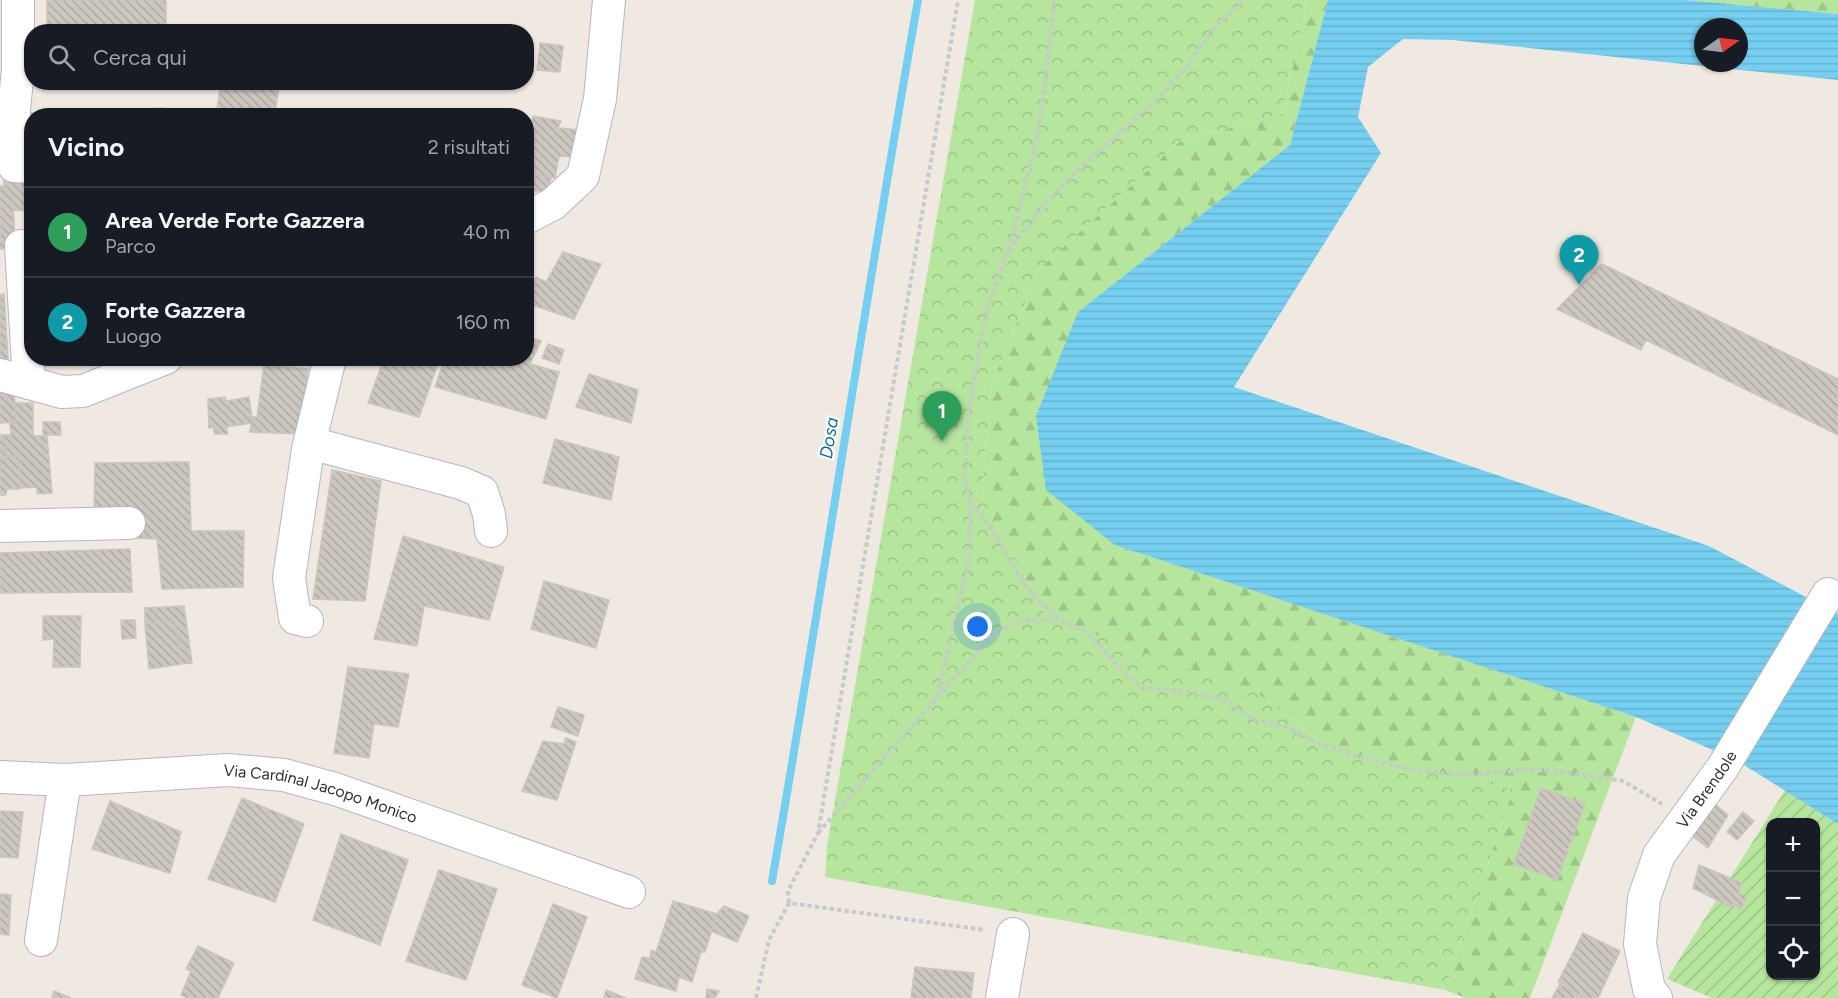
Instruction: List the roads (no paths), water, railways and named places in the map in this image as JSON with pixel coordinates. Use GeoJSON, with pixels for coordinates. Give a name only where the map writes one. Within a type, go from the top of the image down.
{"type":"FeatureCollection","features":[{"type":"Feature","properties":{"kind":"street"},"geometry":{"type":"LineString","coordinates":[[18,0],[22,76],[14,109],[14,166],[24,167]]}},
{"type":"Feature","properties":{"kind":"street"},"geometry":{"type":"LineString","coordinates":[[534,214],[553,204],[583,176],[600,99],[609,0]]}},
{"type":"Feature","properties":{"kind":"street"},"geometry":{"type":"LineString","coordinates":[[21,246],[14,379],[62,392],[83,391],[146,366]]}},
{"type":"Feature","properties":{"kind":"street"},"geometry":{"type":"LineString","coordinates":[[307,621],[295,618],[289,578],[310,443],[328,366]]}},
{"type":"Feature","properties":{"kind":"street"},"geometry":{"type":"LineString","coordinates":[[310,443],[461,483],[482,492],[489,514],[491,531]]}},
{"type":"Feature","properties":{"kind":"street"},"geometry":{"type":"LineString","coordinates":[[0,526],[129,524]]}},
{"type":"Feature","properties":{"kind":"street","name":"Via Brendole"},"geometry":{"type":"LineString","coordinates":[[1656,998],[1649,989],[1640,944],[1644,898],[1659,855],[1723,767],[1828,594]]}},
{"type":"Feature","properties":{"kind":"street","name":"Via Cardinal Jacopo Monico"},"geometry":{"type":"LineString","coordinates":[[0,777],[65,780],[228,770],[284,775],[335,789],[629,892]]}},
{"type":"Feature","properties":{"kind":"street"},"geometry":{"type":"LineString","coordinates":[[41,940],[65,780]]}},
{"type":"Feature","properties":{"kind":"street"},"geometry":{"type":"LineString","coordinates":[[1002,998],[1013,934]]}},
{"type":"Feature","properties":{"kind":"water"},"geometry":{"type":"Polygon","coordinates":[[[1328,0],[1686,0],[1838,14],[1838,80],[1748,71],[1748,18],[1694,18],[1694,65],[1453,40],[1403,39],[1368,67],[1358,117],[1381,153],[1234,387],[1709,546],[1838,614],[1838,824],[1736,760],[1636,717],[1115,545],[1046,490],[1036,416],[1078,312],[1290,145],[1328,0]]]}},
{"type":"Feature","properties":{"kind":"waterway","name":"Dosa"},"geometry":{"type":"LineString","coordinates":[[772,881],[918,0]]}},
{"type":"Feature","properties":{"kind":"place","name":"Forte Gazzera"},"geometry":{"type":"Point","coordinates":[1579,285]}},
{"type":"Feature","properties":{"kind":"place","name":"Area Verde Forte Gazzera"},"geometry":{"type":"Point","coordinates":[942,441]}}]}
